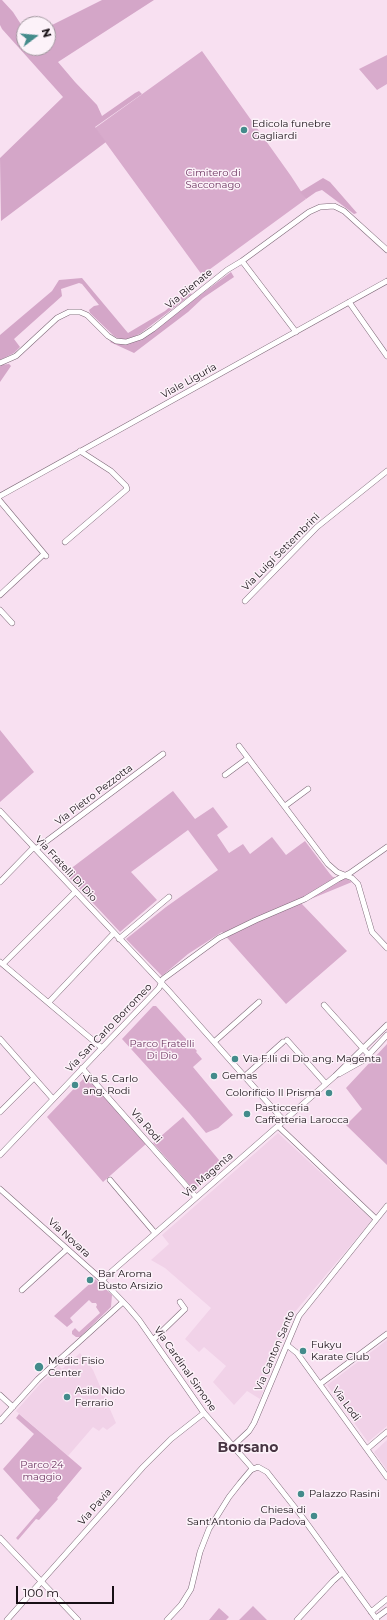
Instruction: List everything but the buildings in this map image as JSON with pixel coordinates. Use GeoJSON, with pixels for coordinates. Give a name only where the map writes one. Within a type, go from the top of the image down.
{"type":"FeatureCollection","features":[{"type":"Feature","properties":{"kind":"street","name":"Via Bienate"},"geometry":{"type":"LineString","coordinates":[[0,363],[16,356],[56,318],[71,311],[80,312],[87,316],[114,339],[126,342],[138,338],[153,329],[227,270],[242,261],[309,212],[323,206],[334,206],[344,211],[387,250]]}},
{"type":"Feature","properties":{"kind":"street"},"geometry":{"type":"LineString","coordinates":[[242,261],[296,332]]}},
{"type":"Feature","properties":{"kind":"street","name":"Viale Liguria"},"geometry":{"type":"LineString","coordinates":[[0,496],[387,281]]}},
{"type":"Feature","properties":{"kind":"street"},"geometry":{"type":"LineString","coordinates":[[349,302],[387,356]]}},
{"type":"Feature","properties":{"kind":"street"},"geometry":{"type":"LineString","coordinates":[[65,542],[127,488],[111,471],[80,451]]}},
{"type":"Feature","properties":{"kind":"street","name":"Via Luigi Settembrini"},"geometry":{"type":"LineString","coordinates":[[245,602],[317,527],[387,471]]}},
{"type":"Feature","properties":{"kind":"street"},"geometry":{"type":"LineString","coordinates":[[0,501],[45,555],[0,595]]}},
{"type":"Feature","properties":{"kind":"street"},"geometry":{"type":"LineString","coordinates":[[0,610],[12,623]]}},
{"type":"Feature","properties":{"kind":"street"},"geometry":{"type":"LineString","coordinates":[[239,746],[328,864],[337,872],[355,880],[359,887],[372,932],[387,948]]}},
{"type":"Feature","properties":{"kind":"street","name":"Via Pietro Pezzotta"},"geometry":{"type":"LineString","coordinates":[[0,882],[35,848],[163,754]]}},
{"type":"Feature","properties":{"kind":"street"},"geometry":{"type":"LineString","coordinates":[[226,775],[248,758]]}},
{"type":"Feature","properties":{"kind":"street"},"geometry":{"type":"LineString","coordinates":[[285,806],[308,789]]}},
{"type":"Feature","properties":{"kind":"street","name":"Via Fratelli Di Dio"},"geometry":{"type":"LineString","coordinates":[[0,811],[161,984],[284,1121]]}},
{"type":"Feature","properties":{"kind":"street","name":"Via San Carlo Borromeo"},"geometry":{"type":"LineString","coordinates":[[0,1155],[160,988],[163,979],[219,938],[301,901],[345,875],[350,874],[387,847]]}},
{"type":"Feature","properties":{"kind":"street"},"geometry":{"type":"LineString","coordinates":[[75,892],[1,963],[102,1048]]}},
{"type":"Feature","properties":{"kind":"street"},"geometry":{"type":"LineString","coordinates":[[119,939],[169,897]]}},
{"type":"Feature","properties":{"kind":"street"},"geometry":{"type":"LineString","coordinates":[[48,1002],[114,933]]}},
{"type":"Feature","properties":{"kind":"street"},"geometry":{"type":"LineString","coordinates":[[214,1042],[259,1002]]}},
{"type":"Feature","properties":{"kind":"street"},"geometry":{"type":"LineString","coordinates":[[324,1004],[369,1055]]}},
{"type":"Feature","properties":{"kind":"street","name":"Via Magenta"},"geometry":{"type":"LineString","coordinates":[[102,1280],[335,1076],[387,1025]]}},
{"type":"Feature","properties":{"kind":"street","name":"Via Magenta"},"geometry":{"type":"LineString","coordinates":[[335,1076],[357,1065],[369,1055],[387,1035]]}},
{"type":"Feature","properties":{"kind":"street"},"geometry":{"type":"LineString","coordinates":[[0,1039],[53,1099]]}},
{"type":"Feature","properties":{"kind":"street"},"geometry":{"type":"LineString","coordinates":[[245,1076],[285,1041],[326,1084]]}},
{"type":"Feature","properties":{"kind":"street","name":"Via Rodi"},"geometry":{"type":"LineString","coordinates":[[82,1068],[196,1197]]}},
{"type":"Feature","properties":{"kind":"street"},"geometry":{"type":"LineString","coordinates":[[0,1112],[34,1078]]}},
{"type":"Feature","properties":{"kind":"street"},"geometry":{"type":"LineString","coordinates":[[278,1126],[376,1219]]}},
{"type":"Feature","properties":{"kind":"street"},"geometry":{"type":"LineString","coordinates":[[110,1180],[155,1233]]}},
{"type":"Feature","properties":{"kind":"street","name":"Via Novara"},"geometry":{"type":"LineString","coordinates":[[0,1189],[102,1280],[123,1302]]}},
{"type":"Feature","properties":{"kind":"street","name":"Via Canton Santo"},"geometry":{"type":"LineString","coordinates":[[233,1446],[249,1431],[254,1423],[299,1316],[376,1219],[386,1210]]}},
{"type":"Feature","properties":{"kind":"street"},"geometry":{"type":"LineString","coordinates":[[22,1290],[67,1249]]}},
{"type":"Feature","properties":{"kind":"street"},"geometry":{"type":"LineString","coordinates":[[0,1421],[38,1379],[123,1302]]}},
{"type":"Feature","properties":{"kind":"street","name":"Via Cardinal Simone"},"geometry":{"type":"LineString","coordinates":[[123,1302],[138,1318],[204,1413],[253,1469]]}},
{"type":"Feature","properties":{"kind":"street"},"geometry":{"type":"LineString","coordinates":[[153,1340],[185,1309],[180,1302]]}},
{"type":"Feature","properties":{"kind":"street"},"geometry":{"type":"LineString","coordinates":[[320,1384],[387,1334]]}},
{"type":"Feature","properties":{"kind":"street","name":"Via Lodi"},"geometry":{"type":"LineString","coordinates":[[287,1344],[297,1353],[387,1477]]}},
{"type":"Feature","properties":{"kind":"street"},"geometry":{"type":"LineString","coordinates":[[0,1395],[13,1407]]}},
{"type":"Feature","properties":{"kind":"street","name":"Via Pavia"},"geometry":{"type":"LineString","coordinates":[[7,1620],[143,1467],[171,1439],[204,1413]]}},
{"type":"Feature","properties":{"kind":"street"},"geometry":{"type":"LineString","coordinates":[[367,1450],[387,1432]]}},
{"type":"Feature","properties":{"kind":"street"},"geometry":{"type":"LineString","coordinates":[[167,1620],[181,1605],[191,1589],[200,1552],[209,1529],[229,1497],[253,1469],[260,1467],[267,1472],[300,1514],[376,1619],[387,1610]]}},
{"type":"Feature","properties":{"kind":"street"},"geometry":{"type":"LineString","coordinates":[[0,1538],[78,1620]]}},
{"type":"Feature","properties":{"kind":"street"},"geometry":{"type":"LineString","coordinates":[[297,1620],[332,1581],[342,1573]]}},
{"type":"Feature","properties":{"kind":"street"},"geometry":{"type":"LineString","coordinates":[[371,1612],[387,1600]]}},
{"type":"Feature","properties":{"kind":"shaded area"},"geometry":{"type":"Polygon","coordinates":[[[0,0],[2,0],[16,17],[16,45],[2,29],[0,25],[0,0]]]}},
{"type":"Feature","properties":{"kind":"shaded area"},"geometry":{"type":"Polygon","coordinates":[[[102,0],[154,0],[58,62],[97,105],[102,116],[135,93],[139,91],[142,94],[95,127],[106,142],[1,221],[0,158],[63,97],[26,56],[56,56],[56,23],[102,0]]]}},
{"type":"Feature","properties":{"kind":"shaded area"},"geometry":{"type":"Polygon","coordinates":[[[323,178],[330,182],[357,213],[354,214],[322,190],[306,199],[300,192],[323,178]]]}},
{"type":"Feature","properties":{"kind":"shaded area"},"geometry":{"type":"Polygon","coordinates":[[[231,272],[234,277],[203,298],[188,312],[134,353],[110,342],[128,344],[144,337],[231,272]]]}},
{"type":"Feature","properties":{"kind":"shaded area"},"geometry":{"type":"Polygon","coordinates":[[[82,278],[128,333],[165,311],[187,292],[192,294],[141,333],[128,340],[121,340],[114,336],[90,313],[89,310],[94,306],[99,305],[82,284],[79,283],[61,289],[62,296],[14,339],[20,347],[14,353],[0,360],[0,335],[52,291],[59,280],[82,278]]]}},
{"type":"Feature","properties":{"kind":"shaded area"},"geometry":{"type":"Polygon","coordinates":[[[9,364],[11,366],[0,382],[0,365],[9,364]]]}},
{"type":"Feature","properties":{"kind":"shaded area"},"geometry":{"type":"Polygon","coordinates":[[[278,1133],[372,1220],[294,1313],[260,1399],[247,1391],[234,1405],[213,1382],[226,1366],[204,1347],[199,1352],[185,1339],[211,1308],[165,1268],[151,1260],[169,1244],[162,1235],[278,1133]]]}},
{"type":"Feature","properties":{"kind":"shaded area"},"geometry":{"type":"Polygon","coordinates":[[[387,1340],[387,1426],[368,1442],[327,1385],[387,1340]]]}},
{"type":"Feature","properties":{"kind":"shaded area","name":"Asilo Nido Ferrario"},"geometry":{"type":"Polygon","coordinates":[[[80,1353],[93,1370],[116,1423],[107,1430],[103,1427],[99,1431],[93,1427],[68,1456],[16,1411],[40,1384],[59,1366],[62,1369],[80,1353]]]}},
{"type":"Feature","properties":{"kind":"shaded area"},"geometry":{"type":"Polygon","coordinates":[[[387,1440],[387,1470],[374,1452],[387,1440]]]}},
{"type":"Feature","properties":{"kind":"green space","name":"Cimitero di Sacconago"},"geometry":{"type":"Polygon","coordinates":[[[202,51],[306,199],[202,275],[95,128],[202,51]]]}},
{"type":"Feature","properties":{"kind":"green space"},"geometry":{"type":"Polygon","coordinates":[[[387,55],[387,84],[377,90],[359,69],[387,55]]]}},
{"type":"Feature","properties":{"kind":"green space"},"geometry":{"type":"Polygon","coordinates":[[[0,730],[34,772],[0,802],[0,730]]]}},
{"type":"Feature","properties":{"kind":"green space"},"geometry":{"type":"Polygon","coordinates":[[[173,791],[195,819],[213,807],[228,827],[217,835],[229,853],[243,844],[250,854],[272,837],[286,855],[305,841],[333,877],[347,879],[352,882],[301,903],[347,951],[286,1004],[222,932],[188,954],[162,976],[126,939],[166,907],[218,870],[188,830],[131,872],[157,900],[120,932],[65,873],[173,791]]]}},
{"type":"Feature","properties":{"kind":"green space","name":"Parco Fratelli Di Dio"},"geometry":{"type":"Polygon","coordinates":[[[153,1006],[156,1006],[197,1051],[196,1052],[202,1059],[193,1067],[233,1115],[218,1128],[206,1133],[122,1039],[153,1006]]]}},
{"type":"Feature","properties":{"kind":"green space"},"geometry":{"type":"Polygon","coordinates":[[[387,1044],[387,1165],[346,1125],[362,1109],[346,1088],[387,1044]]]}},
{"type":"Feature","properties":{"kind":"green space"},"geometry":{"type":"Polygon","coordinates":[[[86,1076],[146,1144],[103,1182],[47,1117],[86,1076]]]}},
{"type":"Feature","properties":{"kind":"green space"},"geometry":{"type":"Polygon","coordinates":[[[183,1117],[224,1166],[194,1190],[153,1143],[183,1117]]]}},
{"type":"Feature","properties":{"kind":"green space"},"geometry":{"type":"Polygon","coordinates":[[[95,1279],[112,1295],[111,1307],[80,1337],[76,1337],[72,1334],[72,1331],[75,1328],[79,1332],[100,1313],[96,1307],[96,1303],[92,1303],[89,1300],[70,1318],[73,1322],[67,1327],[54,1316],[95,1279]]]}},
{"type":"Feature","properties":{"kind":"green space","name":"Parco 24 maggio"},"geometry":{"type":"Polygon","coordinates":[[[19,1414],[82,1468],[57,1498],[58,1499],[39,1520],[36,1519],[18,1540],[16,1538],[40,1510],[3,1469],[34,1434],[16,1418],[19,1414]]]}},
{"type":"Feature","properties":{"kind":"green space"},"geometry":{"type":"Polygon","coordinates":[[[253,1606],[267,1620],[239,1620],[253,1606]]]}},
{"type":"Feature","properties":{"kind":"green space"},"geometry":{"type":"Polygon","coordinates":[[[219,1608],[229,1617],[226,1620],[209,1620],[219,1608]]]}},
{"type":"Feature","properties":{"kind":"place","name":"Edicola funebre Gagliardi"},"geometry":{"type":"Point","coordinates":[244,130]}},
{"type":"Feature","properties":{"kind":"place","name":"Via F.lli di Dio ang. Magenta"},"geometry":{"type":"Point","coordinates":[235,1059]}},
{"type":"Feature","properties":{"kind":"place","name":"Gemas"},"geometry":{"type":"Point","coordinates":[214,1076]}},
{"type":"Feature","properties":{"kind":"place","name":"Via S. Carlo ang. Rodi"},"geometry":{"type":"Point","coordinates":[75,1085]}},
{"type":"Feature","properties":{"kind":"place","name":"Colorificio Il Prisma"},"geometry":{"type":"Point","coordinates":[329,1093]}},
{"type":"Feature","properties":{"kind":"place","name":"Pasticceria Caffetteria Larocca"},"geometry":{"type":"Point","coordinates":[247,1114]}},
{"type":"Feature","properties":{"kind":"place","name":"Bar Aroma Busto Arsizio"},"geometry":{"type":"Point","coordinates":[90,1280]}},
{"type":"Feature","properties":{"kind":"place","name":"Fukyu Karate Club"},"geometry":{"type":"Point","coordinates":[303,1351]}},
{"type":"Feature","properties":{"kind":"place","name":"Medic Fisio Center"},"geometry":{"type":"Point","coordinates":[39,1367]}},
{"type":"Feature","properties":{"kind":"place","name":"Asilo Nido Ferrario"},"geometry":{"type":"Point","coordinates":[67,1397]}},
{"type":"Feature","properties":{"kind":"place","name":"Palazzo Rasini"},"geometry":{"type":"Point","coordinates":[301,1494]}},
{"type":"Feature","properties":{"kind":"place","name":"Chiesa di Sant'Antonio da Padova"},"geometry":{"type":"Point","coordinates":[314,1516]}},
{"type":"Feature","properties":{"kind":"district","name":"Borsano"},"geometry":{"type":"Point","coordinates":[248,1448]}}]}
